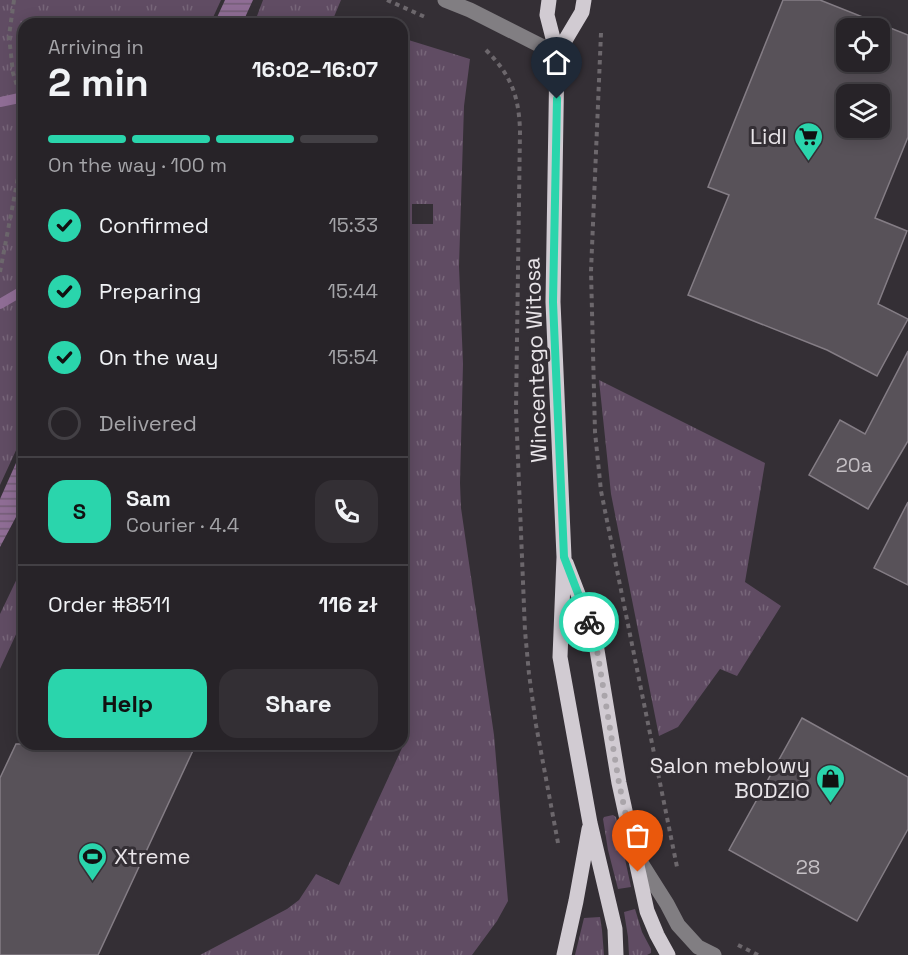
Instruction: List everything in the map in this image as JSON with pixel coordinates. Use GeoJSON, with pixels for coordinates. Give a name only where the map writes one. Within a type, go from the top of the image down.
{"type":"FeatureCollection","features":[{"type":"Feature","properties":{"kind":"main road","name":"Wincentego Witosa"},"geometry":{"type":"LineString","coordinates":[[549,0],[547,15],[558,54],[553,302],[564,557],[560,657],[590,823],[615,929],[616,955]]}},
{"type":"Feature","properties":{"kind":"main road","name":"Wincentego Witosa"},"geometry":{"type":"LineString","coordinates":[[558,54],[582,12],[584,0]]}},
{"type":"Feature","properties":{"kind":"main road","name":"Wincentego Witosa"},"geometry":{"type":"LineString","coordinates":[[564,557],[595,638],[619,783],[633,851],[647,911],[668,955]]}},
{"type":"Feature","properties":{"kind":"main road"},"geometry":{"type":"LineString","coordinates":[[564,955],[590,823]]}},
{"type":"Feature","properties":{"kind":"street"},"geometry":{"type":"LineString","coordinates":[[445,0],[558,54]]}},
{"type":"Feature","properties":{"kind":"street"},"geometry":{"type":"LineString","coordinates":[[633,851],[678,925],[698,947],[714,955]]}},
{"type":"Feature","properties":{"kind":"path"},"geometry":{"type":"LineString","coordinates":[[14,0],[9,36],[13,73],[18,88]]}},
{"type":"Feature","properties":{"kind":"path"},"geometry":{"type":"LineString","coordinates":[[602,24],[591,271],[595,432],[601,491],[678,872]]}},
{"type":"Feature","properties":{"kind":"path"},"geometry":{"type":"LineString","coordinates":[[479,42],[506,75],[514,89],[519,110],[516,410],[525,631],[535,715],[558,842],[558,853]]}},
{"type":"Feature","properties":{"kind":"path"},"geometry":{"type":"LineString","coordinates":[[0,272],[18,178]]}},
{"type":"Feature","properties":{"kind":"path"},"geometry":{"type":"LineString","coordinates":[[735,943],[758,955]]}},
{"type":"Feature","properties":{"kind":"green space"},"geometry":{"type":"Polygon","coordinates":[[[0,0],[221,0],[213,18],[18,18],[18,446],[0,485],[0,0]]]}},
{"type":"Feature","properties":{"kind":"green space"},"geometry":{"type":"Polygon","coordinates":[[[263,0],[341,0],[334,18],[256,18],[263,0]]]}},
{"type":"Feature","properties":{"kind":"green space"},"geometry":{"type":"Polygon","coordinates":[[[408,40],[470,59],[464,106],[459,266],[463,364],[461,508],[494,735],[508,901],[497,921],[472,955],[200,955],[287,909],[299,900],[316,874],[339,885],[401,750],[408,750],[408,40]],[[412,204],[412,224],[433,224],[433,204],[412,204]]]}},
{"type":"Feature","properties":{"kind":"green space"},"geometry":{"type":"Polygon","coordinates":[[[599,380],[765,463],[745,582],[781,606],[737,676],[720,669],[678,727],[659,736],[611,494],[599,380]]]}},
{"type":"Feature","properties":{"kind":"green space"},"geometry":{"type":"Polygon","coordinates":[[[18,576],[18,630],[0,669],[0,614],[18,576]]]}},
{"type":"Feature","properties":{"kind":"green space"},"geometry":{"type":"Polygon","coordinates":[[[613,815],[616,817],[631,887],[618,889],[608,850],[603,819],[613,815]]]}},
{"type":"Feature","properties":{"kind":"green space"},"geometry":{"type":"Polygon","coordinates":[[[635,909],[642,932],[651,949],[651,953],[647,955],[629,955],[624,912],[635,909]]]}},
{"type":"Feature","properties":{"kind":"green space"},"geometry":{"type":"Polygon","coordinates":[[[600,917],[604,955],[575,955],[584,918],[600,917]]]}},
{"type":"Feature","properties":{"kind":"shaded area"},"geometry":{"type":"Polygon","coordinates":[[[225,0],[253,0],[245,18],[217,18],[225,0]]]}},
{"type":"Feature","properties":{"kind":"shaded area"},"geometry":{"type":"Polygon","coordinates":[[[18,458],[18,513],[0,547],[0,499],[18,458]]]}},
{"type":"Feature","properties":{"kind":"building","name":"Lidl"},"geometry":{"type":"Polygon","coordinates":[[[783,0],[820,0],[865,18],[836,18],[836,72],[890,72],[890,28],[908,35],[908,137],[875,218],[907,231],[878,304],[908,319],[877,376],[827,350],[688,295],[729,195],[708,187],[783,0]]]}},
{"type":"Feature","properties":{"kind":"building"},"geometry":{"type":"Polygon","coordinates":[[[908,351],[908,441],[868,509],[809,475],[840,420],[865,434],[908,351]]]}},
{"type":"Feature","properties":{"kind":"building"},"geometry":{"type":"Polygon","coordinates":[[[908,502],[908,585],[874,568],[908,502]]]}},
{"type":"Feature","properties":{"kind":"building","name":"Salon meblowy BODZIO"},"geometry":{"type":"Polygon","coordinates":[[[802,718],[908,777],[908,829],[857,921],[729,850],[802,718]]]}},
{"type":"Feature","properties":{"kind":"building"},"geometry":{"type":"Polygon","coordinates":[[[16,744],[18,744],[18,750],[193,750],[98,955],[0,955],[0,778],[16,744]]]}},
{"type":"Feature","properties":{"kind":"waterway"},"geometry":{"type":"LineString","coordinates":[[0,102],[18,98]]}},
{"type":"Feature","properties":{"kind":"waterway"},"geometry":{"type":"LineString","coordinates":[[0,304],[18,294]]}},
{"type":"Feature","properties":{"kind":"way so far"},"geometry":{"type":"LineString","coordinates":[[589,622],[595,638],[619,783],[638,872]]}},
{"type":"Feature","properties":{"kind":"place","name":"Lidl"},"geometry":{"type":"Point","coordinates":[808,162]}},
{"type":"Feature","properties":{"kind":"place","name":"Salon meblowy BODZIO"},"geometry":{"type":"Point","coordinates":[831,804]}},
{"type":"Feature","properties":{"kind":"place","name":"Xtreme"},"geometry":{"type":"Point","coordinates":[93,882]}},
{"type":"Feature","properties":{"kind":"route"},"geometry":{"type":"LineString","coordinates":[[557,99],[553,302],[564,557],[589,622]]}}]}
